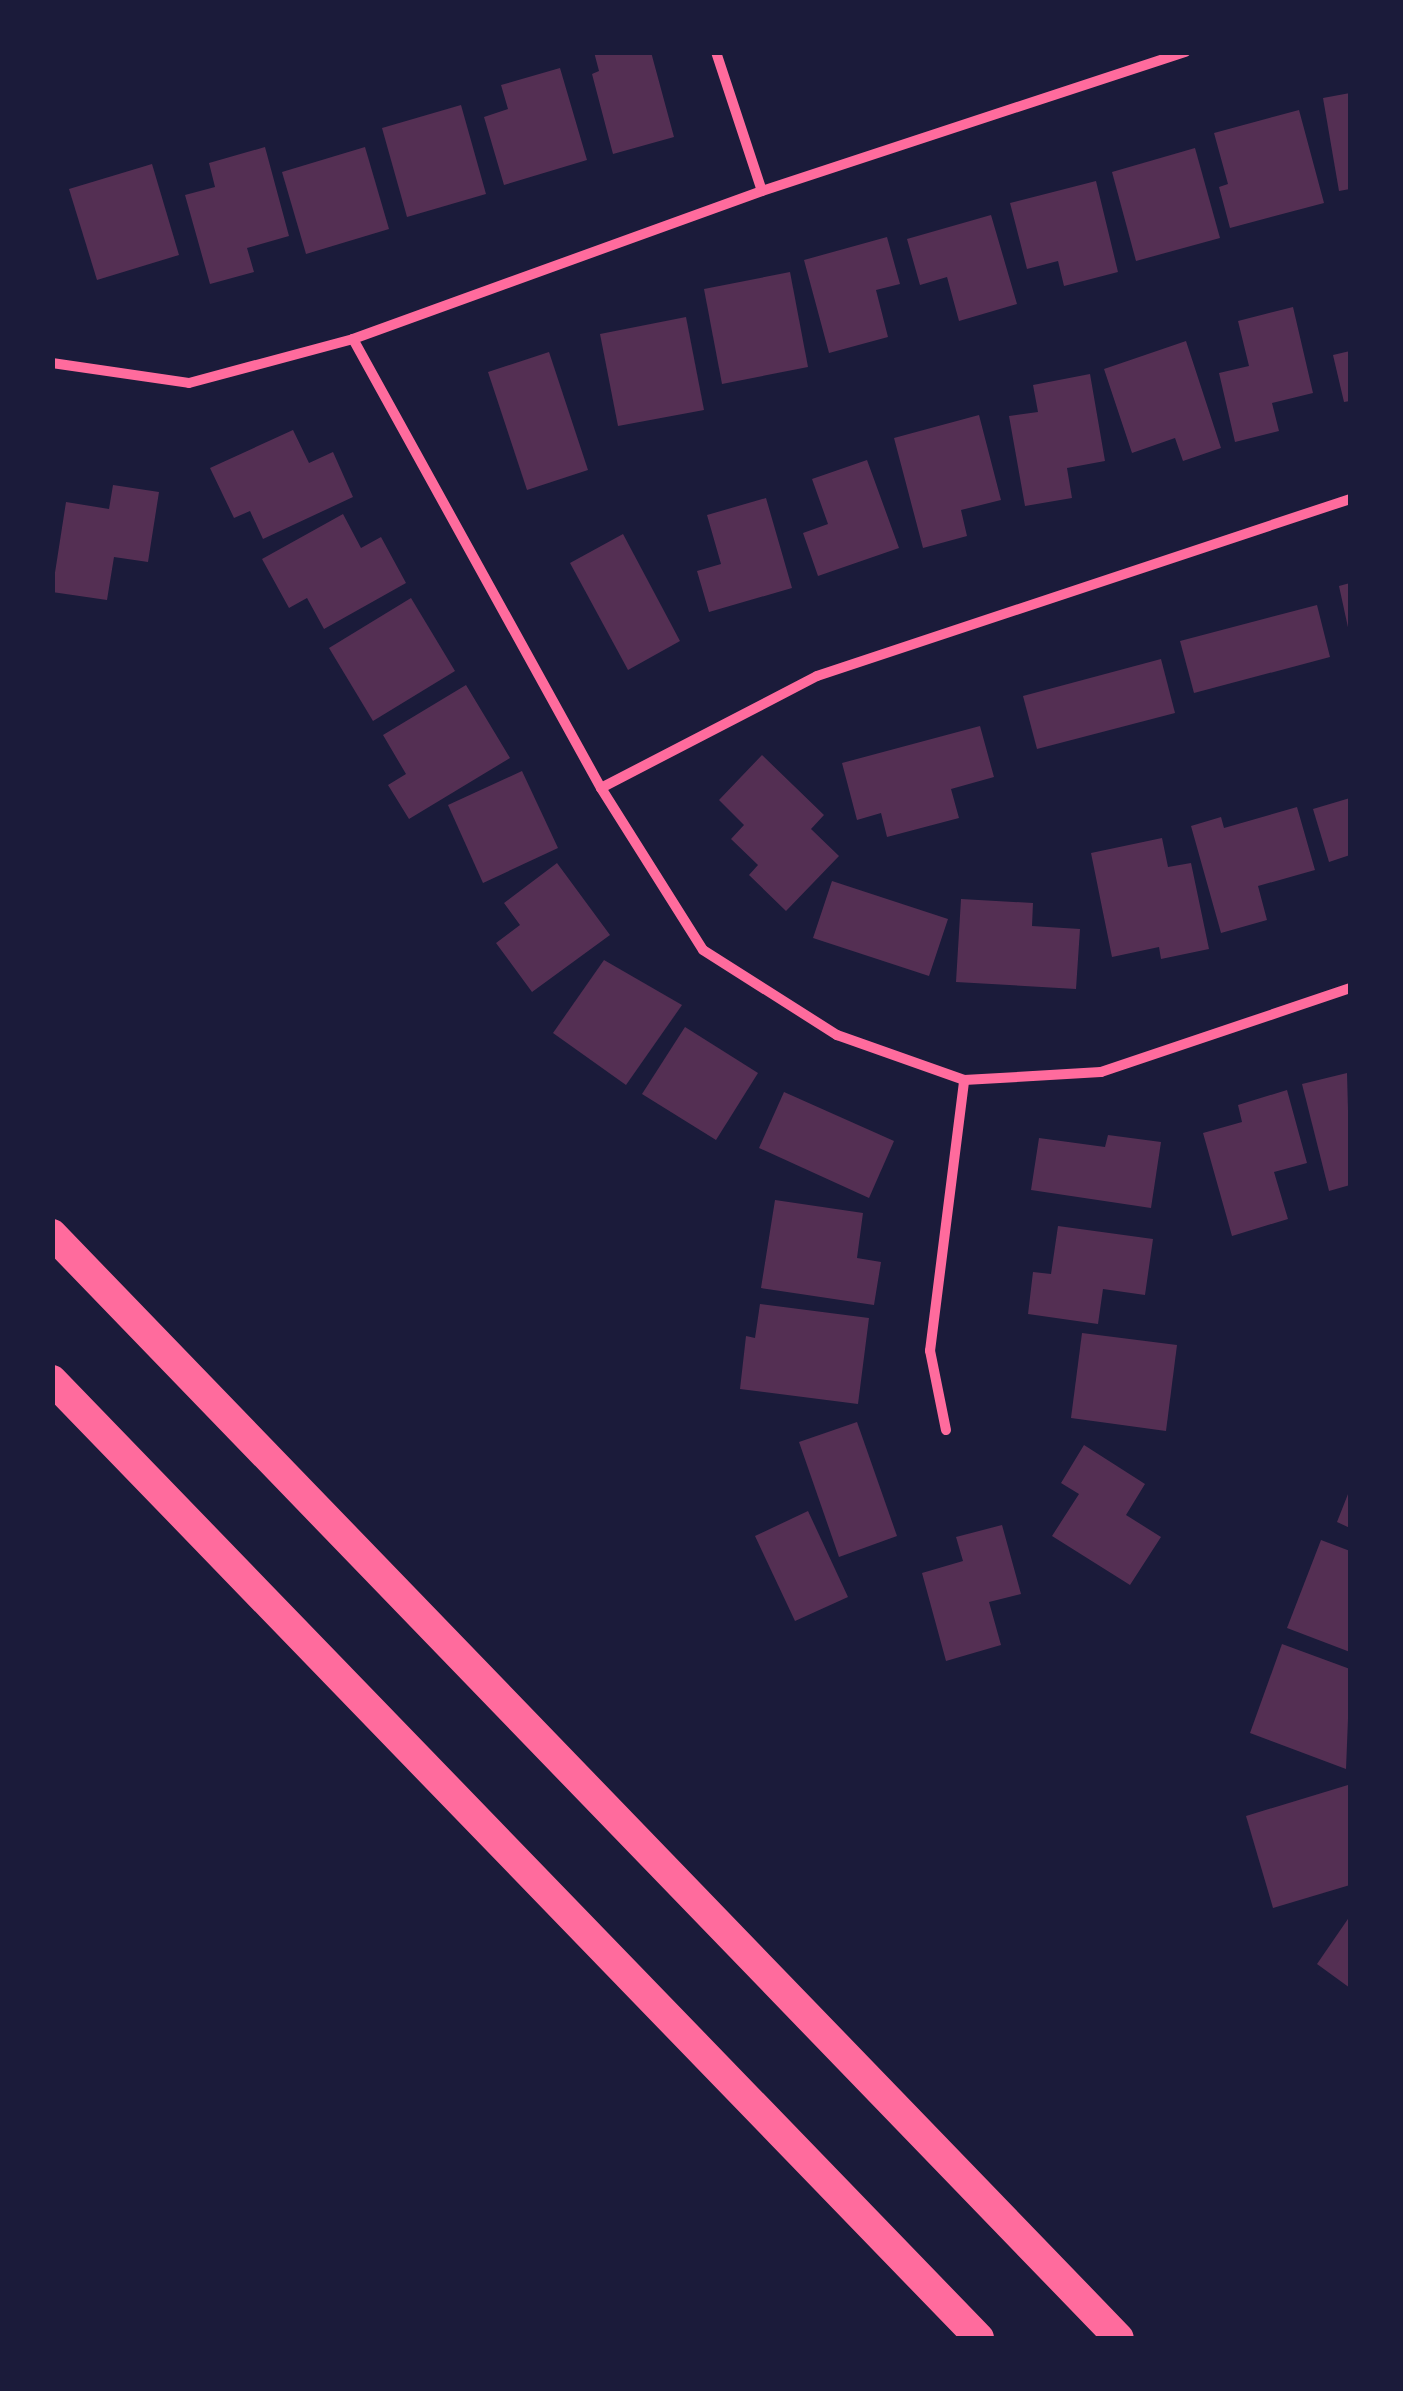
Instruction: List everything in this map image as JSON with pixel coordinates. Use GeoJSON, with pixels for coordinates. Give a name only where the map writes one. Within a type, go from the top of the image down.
{"type":"FeatureCollection","features":[{"type":"Feature","properties":{"kind":"highway"},"geometry":{"type":"LineString","coordinates":[[52,1234],[1119,2338]]}},
{"type":"Feature","properties":{"kind":"highway"},"geometry":{"type":"LineString","coordinates":[[52,1380],[979,2338]]}},
{"type":"Feature","properties":{"kind":"street"},"geometry":{"type":"LineString","coordinates":[[716,52],[762,191]]}},
{"type":"Feature","properties":{"kind":"street"},"geometry":{"type":"LineString","coordinates":[[52,363],[189,383],[353,339],[762,191],[1186,52]]}},
{"type":"Feature","properties":{"kind":"street"},"geometry":{"type":"LineString","coordinates":[[353,339],[602,788],[703,950],[838,1035],[964,1080],[1101,1072],[1350,988]]}},
{"type":"Feature","properties":{"kind":"street"},"geometry":{"type":"LineString","coordinates":[[602,788],[817,676],[1350,499]]}},
{"type":"Feature","properties":{"kind":"street"},"geometry":{"type":"LineString","coordinates":[[946,1430],[930,1351],[964,1080]]}},
{"type":"Feature","properties":{"kind":"building"},"geometry":{"type":"Polygon","coordinates":[[[594,52],[651,52],[674,137],[613,154],[592,74],[599,71],[594,52]]]}},
{"type":"Feature","properties":{"kind":"building"},"geometry":{"type":"Polygon","coordinates":[[[560,68],[587,160],[504,185],[484,117],[508,109],[501,85],[560,68]]]}},
{"type":"Feature","properties":{"kind":"building"},"geometry":{"type":"Polygon","coordinates":[[[1350,93],[1350,189],[1339,191],[1323,98],[1350,93]]]}},
{"type":"Feature","properties":{"kind":"building"},"geometry":{"type":"Polygon","coordinates":[[[461,105],[486,194],[407,217],[382,128],[461,105]]]}},
{"type":"Feature","properties":{"kind":"building"},"geometry":{"type":"Polygon","coordinates":[[[1299,110],[1324,203],[1230,228],[1219,187],[1228,184],[1214,133],[1299,110]]]}},
{"type":"Feature","properties":{"kind":"building"},"geometry":{"type":"Polygon","coordinates":[[[265,147],[289,236],[247,248],[254,272],[210,284],[185,195],[215,187],[209,163],[265,147]]]}},
{"type":"Feature","properties":{"kind":"building"},"geometry":{"type":"Polygon","coordinates":[[[365,147],[389,229],[306,254],[282,172],[365,147]]]}},
{"type":"Feature","properties":{"kind":"building"},"geometry":{"type":"Polygon","coordinates":[[[1195,148],[1220,238],[1136,261],[1112,172],[1195,148]]]}},
{"type":"Feature","properties":{"kind":"building"},"geometry":{"type":"Polygon","coordinates":[[[152,164],[179,255],[97,280],[69,189],[152,164]]]}},
{"type":"Feature","properties":{"kind":"building"},"geometry":{"type":"Polygon","coordinates":[[[1096,181],[1118,272],[1064,286],[1058,261],[1027,269],[1010,203],[1096,181]]]}},
{"type":"Feature","properties":{"kind":"building"},"geometry":{"type":"Polygon","coordinates":[[[991,215],[1017,304],[959,321],[947,277],[920,285],[907,239],[991,215]]]}},
{"type":"Feature","properties":{"kind":"building"},"geometry":{"type":"Polygon","coordinates":[[[887,237],[900,284],[876,290],[888,337],[829,353],[804,260],[887,237]]]}},
{"type":"Feature","properties":{"kind":"building"},"geometry":{"type":"Polygon","coordinates":[[[790,272],[808,367],[722,384],[704,289],[790,272]]]}},
{"type":"Feature","properties":{"kind":"building"},"geometry":{"type":"Polygon","coordinates":[[[1293,307],[1313,393],[1272,403],[1279,431],[1235,442],[1219,373],[1249,366],[1238,321],[1293,307]]]}},
{"type":"Feature","properties":{"kind":"building"},"geometry":{"type":"Polygon","coordinates":[[[686,317],[704,410],[618,426],[600,334],[686,317]]]}},
{"type":"Feature","properties":{"kind":"building"},"geometry":{"type":"Polygon","coordinates":[[[1186,341],[1221,448],[1183,461],[1175,438],[1132,453],[1104,369],[1186,341]]]}},
{"type":"Feature","properties":{"kind":"building"},"geometry":{"type":"Polygon","coordinates":[[[1350,351],[1350,401],[1344,402],[1333,355],[1350,351]]]}},
{"type":"Feature","properties":{"kind":"building"},"geometry":{"type":"Polygon","coordinates":[[[549,352],[588,470],[527,490],[488,372],[549,352]]]}},
{"type":"Feature","properties":{"kind":"building"},"geometry":{"type":"Polygon","coordinates":[[[1090,374],[1105,461],[1067,468],[1072,498],[1025,506],[1009,416],[1038,412],[1033,385],[1090,374]]]}},
{"type":"Feature","properties":{"kind":"building"},"geometry":{"type":"Polygon","coordinates":[[[979,415],[1001,500],[961,510],[967,536],[923,548],[894,438],[979,415]]]}},
{"type":"Feature","properties":{"kind":"building"},"geometry":{"type":"Polygon","coordinates":[[[293,430],[309,463],[333,452],[353,497],[263,539],[250,511],[234,518],[210,468],[293,430]]]}},
{"type":"Feature","properties":{"kind":"building"},"geometry":{"type":"Polygon","coordinates":[[[867,460],[899,548],[818,576],[803,533],[828,524],[812,479],[867,460]]]}},
{"type":"Feature","properties":{"kind":"building"},"geometry":{"type":"Polygon","coordinates":[[[113,485],[159,492],[148,562],[114,557],[107,600],[52,592],[66,502],[109,509],[113,485]]]}},
{"type":"Feature","properties":{"kind":"building"},"geometry":{"type":"Polygon","coordinates":[[[766,498],[792,588],[709,612],[697,571],[721,564],[707,515],[766,498]]]}},
{"type":"Feature","properties":{"kind":"building"},"geometry":{"type":"Polygon","coordinates":[[[343,514],[361,548],[381,537],[406,583],[324,629],[307,598],[289,608],[262,559],[343,514]]]}},
{"type":"Feature","properties":{"kind":"building"},"geometry":{"type":"Polygon","coordinates":[[[623,534],[680,641],[628,670],[570,563],[623,534]]]}},
{"type":"Feature","properties":{"kind":"building"},"geometry":{"type":"Polygon","coordinates":[[[1350,583],[1350,632],[1349,632],[1339,586],[1350,583]]]}},
{"type":"Feature","properties":{"kind":"building"},"geometry":{"type":"Polygon","coordinates":[[[411,598],[455,671],[373,721],[329,648],[411,598]]]}},
{"type":"Feature","properties":{"kind":"building"},"geometry":{"type":"Polygon","coordinates":[[[1317,605],[1330,657],[1194,693],[1180,641],[1317,605]]]}},
{"type":"Feature","properties":{"kind":"building"},"geometry":{"type":"Polygon","coordinates":[[[1161,659],[1175,713],[1037,749],[1023,696],[1161,659]]]}},
{"type":"Feature","properties":{"kind":"building"},"geometry":{"type":"Polygon","coordinates":[[[466,685],[510,758],[409,819],[388,785],[406,774],[383,735],[466,685]]]}},
{"type":"Feature","properties":{"kind":"building"},"geometry":{"type":"Polygon","coordinates":[[[980,726],[994,777],[951,789],[959,818],[887,837],[881,813],[857,820],[842,763],[980,726]]]}},
{"type":"Feature","properties":{"kind":"building"},"geometry":{"type":"Polygon","coordinates":[[[762,755],[824,815],[811,829],[839,856],[786,911],[749,875],[758,865],[731,839],[744,825],[719,800],[762,755]]]}},
{"type":"Feature","properties":{"kind":"building"},"geometry":{"type":"Polygon","coordinates":[[[522,771],[558,848],[483,883],[448,805],[522,771]]]}},
{"type":"Feature","properties":{"kind":"building"},"geometry":{"type":"Polygon","coordinates":[[[1350,798],[1350,855],[1329,862],[1313,809],[1350,798]]]}},
{"type":"Feature","properties":{"kind":"building"},"geometry":{"type":"Polygon","coordinates":[[[1297,807],[1315,870],[1258,886],[1267,920],[1221,933],[1191,826],[1221,817],[1224,828],[1297,807]]]}},
{"type":"Feature","properties":{"kind":"building"},"geometry":{"type":"Polygon","coordinates":[[[1162,838],[1168,867],[1191,863],[1209,949],[1161,959],[1159,947],[1112,957],[1091,853],[1162,838]]]}},
{"type":"Feature","properties":{"kind":"building"},"geometry":{"type":"Polygon","coordinates":[[[557,863],[610,935],[532,992],[496,943],[520,925],[504,903],[557,863]]]}},
{"type":"Feature","properties":{"kind":"building"},"geometry":{"type":"Polygon","coordinates":[[[832,881],[948,919],[929,976],[813,938],[832,881]]]}},
{"type":"Feature","properties":{"kind":"building"},"geometry":{"type":"Polygon","coordinates":[[[961,899],[1033,903],[1032,926],[1080,929],[1076,989],[956,982],[961,899]]]}},
{"type":"Feature","properties":{"kind":"building"},"geometry":{"type":"Polygon","coordinates":[[[604,960],[682,1005],[626,1085],[553,1033],[604,960]]]}},
{"type":"Feature","properties":{"kind":"building"},"geometry":{"type":"Polygon","coordinates":[[[685,1027],[758,1073],[716,1140],[642,1094],[685,1027]]]}},
{"type":"Feature","properties":{"kind":"building"},"geometry":{"type":"Polygon","coordinates":[[[1347,1073],[1350,1185],[1329,1191],[1302,1084],[1347,1073]]]}},
{"type":"Feature","properties":{"kind":"building"},"geometry":{"type":"Polygon","coordinates":[[[1287,1090],[1307,1163],[1274,1172],[1288,1219],[1232,1236],[1203,1133],[1242,1122],[1238,1105],[1287,1090]]]}},
{"type":"Feature","properties":{"kind":"building"},"geometry":{"type":"Polygon","coordinates":[[[784,1092],[894,1141],[869,1198],[759,1148],[784,1092]]]}},
{"type":"Feature","properties":{"kind":"building"},"geometry":{"type":"Polygon","coordinates":[[[1108,1135],[1161,1142],[1151,1208],[1031,1190],[1039,1138],[1105,1147],[1108,1135]]]}},
{"type":"Feature","properties":{"kind":"building"},"geometry":{"type":"Polygon","coordinates":[[[775,1200],[863,1213],[857,1258],[881,1262],[874,1305],[761,1288],[775,1200]]]}},
{"type":"Feature","properties":{"kind":"building"},"geometry":{"type":"Polygon","coordinates":[[[1058,1226],[1153,1239],[1145,1295],[1103,1289],[1098,1324],[1028,1314],[1033,1272],[1051,1274],[1058,1226]]]}},
{"type":"Feature","properties":{"kind":"building"},"geometry":{"type":"Polygon","coordinates":[[[760,1304],[869,1318],[858,1404],[740,1389],[746,1336],[755,1338],[760,1304]]]}},
{"type":"Feature","properties":{"kind":"building"},"geometry":{"type":"Polygon","coordinates":[[[1082,1333],[1177,1345],[1166,1431],[1071,1418],[1082,1333]]]}},
{"type":"Feature","properties":{"kind":"building"},"geometry":{"type":"Polygon","coordinates":[[[857,1422],[897,1536],[839,1557],[799,1442],[857,1422]]]}},
{"type":"Feature","properties":{"kind":"building"},"geometry":{"type":"Polygon","coordinates":[[[1084,1445],[1145,1484],[1126,1515],[1161,1537],[1130,1585],[1052,1536],[1079,1494],[1061,1483],[1084,1445]]]}},
{"type":"Feature","properties":{"kind":"building"},"geometry":{"type":"Polygon","coordinates":[[[1350,1489],[1350,1528],[1337,1522],[1350,1489]]]}},
{"type":"Feature","properties":{"kind":"building"},"geometry":{"type":"Polygon","coordinates":[[[808,1511],[848,1597],[795,1621],[755,1536],[808,1511]]]}},
{"type":"Feature","properties":{"kind":"building"},"geometry":{"type":"Polygon","coordinates":[[[1002,1525],[1021,1594],[989,1602],[1001,1645],[946,1661],[922,1573],[963,1561],[956,1537],[1002,1525]]]}},
{"type":"Feature","properties":{"kind":"building"},"geometry":{"type":"Polygon","coordinates":[[[1321,1540],[1350,1551],[1350,1652],[1287,1628],[1321,1540]]]}},
{"type":"Feature","properties":{"kind":"building"},"geometry":{"type":"Polygon","coordinates":[[[1282,1644],[1350,1669],[1346,1769],[1250,1733],[1282,1644]]]}},
{"type":"Feature","properties":{"kind":"building"},"geometry":{"type":"Polygon","coordinates":[[[1348,1785],[1350,1885],[1273,1908],[1246,1816],[1348,1785]]]}},
{"type":"Feature","properties":{"kind":"building"},"geometry":{"type":"Polygon","coordinates":[[[1350,1916],[1350,1988],[1317,1964],[1350,1916]]]}}]}
